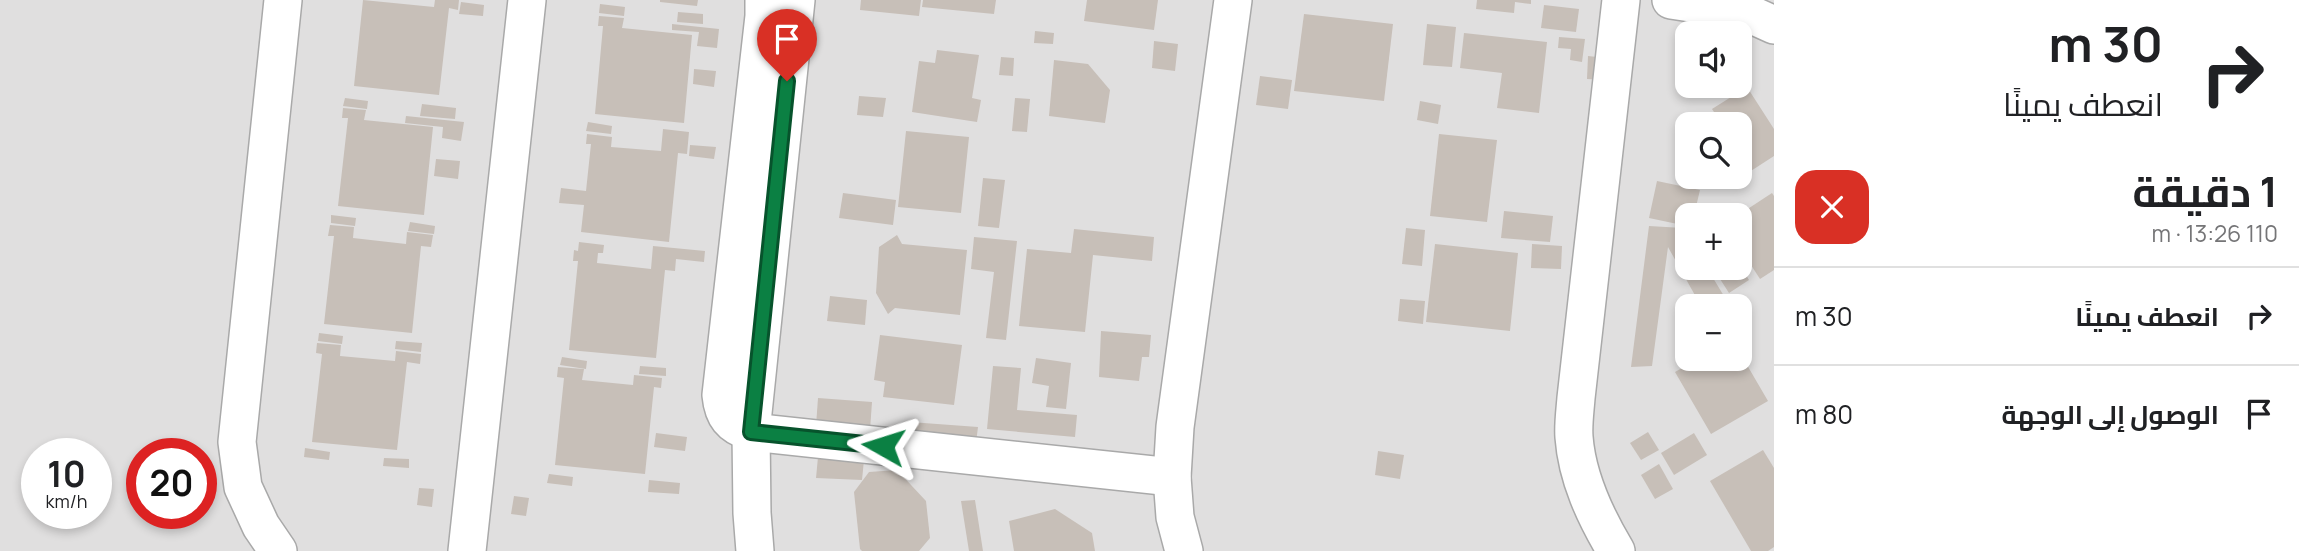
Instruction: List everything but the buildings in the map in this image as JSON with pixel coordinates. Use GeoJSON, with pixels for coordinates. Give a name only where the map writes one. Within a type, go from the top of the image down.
{"type":"FeatureCollection","features":[{"type":"Feature","properties":{"kind":"street"},"geometry":{"type":"LineString","coordinates":[[278,551],[261,526],[243,487],[237,442],[283,0]]}},
{"type":"Feature","properties":{"kind":"street"},"geometry":{"type":"LineString","coordinates":[[467,551],[527,0]]}},
{"type":"Feature","properties":{"kind":"street"},"geometry":{"type":"LineString","coordinates":[[764,0],[721,395],[722,409],[730,421],[739,429],[751,432],[1172,477]]}},
{"type":"Feature","properties":{"kind":"street"},"geometry":{"type":"LineString","coordinates":[[755,551],[751,432],[796,0]]}},
{"type":"Feature","properties":{"kind":"street"},"geometry":{"type":"LineString","coordinates":[[1184,551],[1175,517],[1172,477],[1174,427],[1233,0]]}},
{"type":"Feature","properties":{"kind":"street"},"geometry":{"type":"LineString","coordinates":[[1616,551],[1593,508],[1580,473],[1574,436],[1621,0]]}},
{"type":"Feature","properties":{"kind":"street"},"geometry":{"type":"LineString","coordinates":[[1690,1],[1743,11],[1774,25]]}},
{"type":"Feature","properties":{"kind":"shaded area"},"geometry":{"type":"Polygon","coordinates":[[[0,0],[1774,0],[1774,551],[0,551],[0,0]]]}},
{"type":"Feature","properties":{"kind":"route"},"geometry":{"type":"LineString","coordinates":[[787,81],[751,432],[883,446]]}}]}
